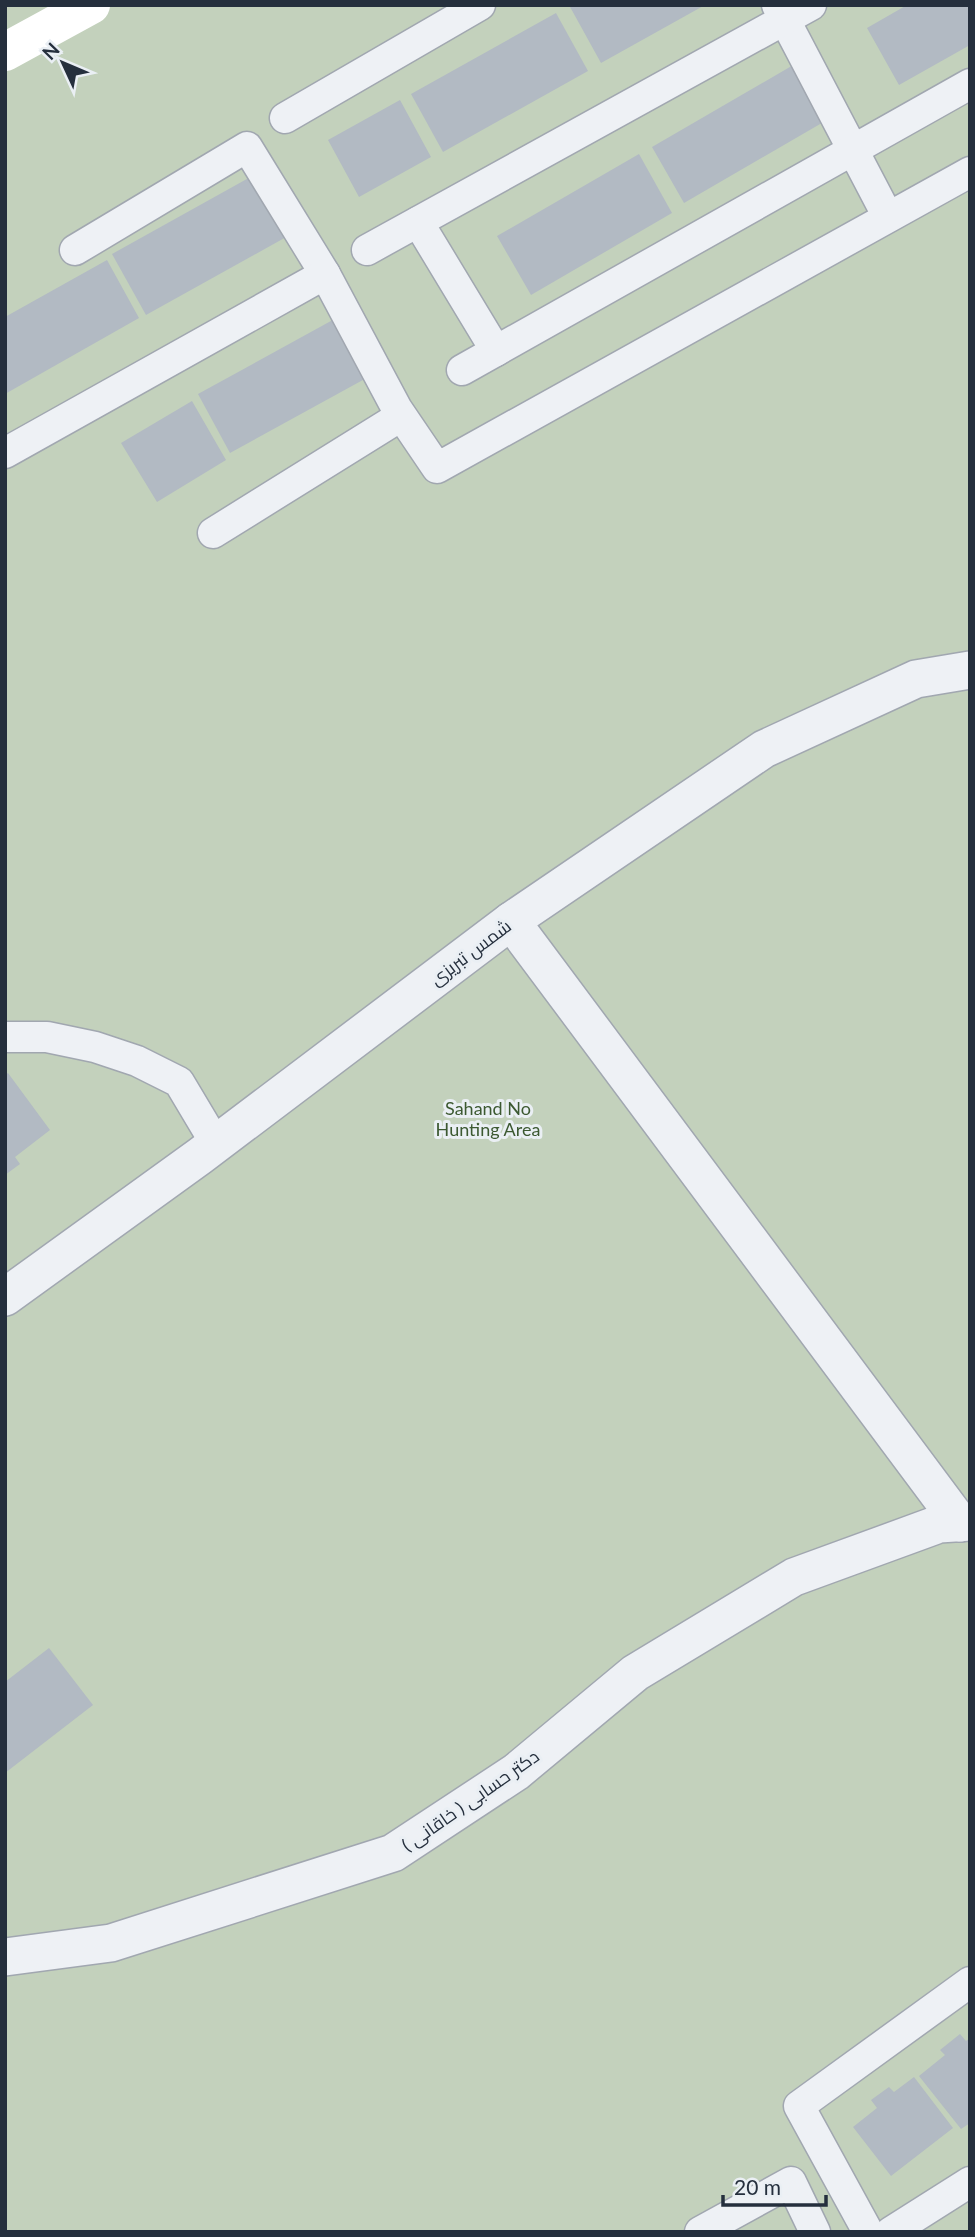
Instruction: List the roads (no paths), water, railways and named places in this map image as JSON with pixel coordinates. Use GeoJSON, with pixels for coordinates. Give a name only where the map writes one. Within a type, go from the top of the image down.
{"type":"FeatureCollection","features":[{"type":"Feature","properties":{"kind":"main road"},"geometry":{"type":"LineString","coordinates":[[5,52],[91,5]]}},
{"type":"Feature","properties":{"kind":"main road"},"geometry":{"type":"LineString","coordinates":[[5,67],[47,30]]}},
{"type":"Feature","properties":{"kind":"street"},"geometry":{"type":"LineString","coordinates":[[285,118],[480,5]]}},
{"type":"Feature","properties":{"kind":"street"},"geometry":{"type":"LineString","coordinates":[[367,250],[781,12],[811,5]]}},
{"type":"Feature","properties":{"kind":"street"},"geometry":{"type":"LineString","coordinates":[[781,12],[888,218]]}},
{"type":"Feature","properties":{"kind":"street"},"geometry":{"type":"LineString","coordinates":[[462,370],[970,84]]}},
{"type":"Feature","properties":{"kind":"street"},"geometry":{"type":"LineString","coordinates":[[75,250],[247,146],[325,274],[401,416],[437,468],[970,172]]}},
{"type":"Feature","properties":{"kind":"street"},"geometry":{"type":"LineString","coordinates":[[418,222],[496,351]]}},
{"type":"Feature","properties":{"kind":"street"},"geometry":{"type":"LineString","coordinates":[[5,453],[325,274]]}},
{"type":"Feature","properties":{"kind":"street"},"geometry":{"type":"LineString","coordinates":[[213,533],[401,416]]}},
{"type":"Feature","properties":{"kind":"street","name":"شمس تبریزی"},"geometry":{"type":"LineString","coordinates":[[5,1297],[216,1144],[511,921],[764,750],[916,679],[970,670]]}},
{"type":"Feature","properties":{"kind":"street"},"geometry":{"type":"LineString","coordinates":[[511,921],[965,1522]]}},
{"type":"Feature","properties":{"kind":"street"},"geometry":{"type":"LineString","coordinates":[[5,1037],[47,1037],[95,1047],[137,1061],[179,1082],[216,1144]]}},
{"type":"Feature","properties":{"kind":"street","name":"دکتر حسابی ( خاقانی )"},"geometry":{"type":"LineString","coordinates":[[5,1957],[111,1943],[393,1853],[516,1772],[635,1673],[794,1577],[939,1524],[965,1522]]}},
{"type":"Feature","properties":{"kind":"street"},"geometry":{"type":"LineString","coordinates":[[868,2232],[799,2106],[970,1982]]}},
{"type":"Feature","properties":{"kind":"street"},"geometry":{"type":"LineString","coordinates":[[700,2232],[792,2182],[815,2232]]}},
{"type":"Feature","properties":{"kind":"street"},"geometry":{"type":"LineString","coordinates":[[891,2232],[970,2182]]}},
{"type":"Feature","properties":{"kind":"park label","name":"Sahand No Hunting Area"},"geometry":{"type":"Point","coordinates":[488,1118]}}]}
